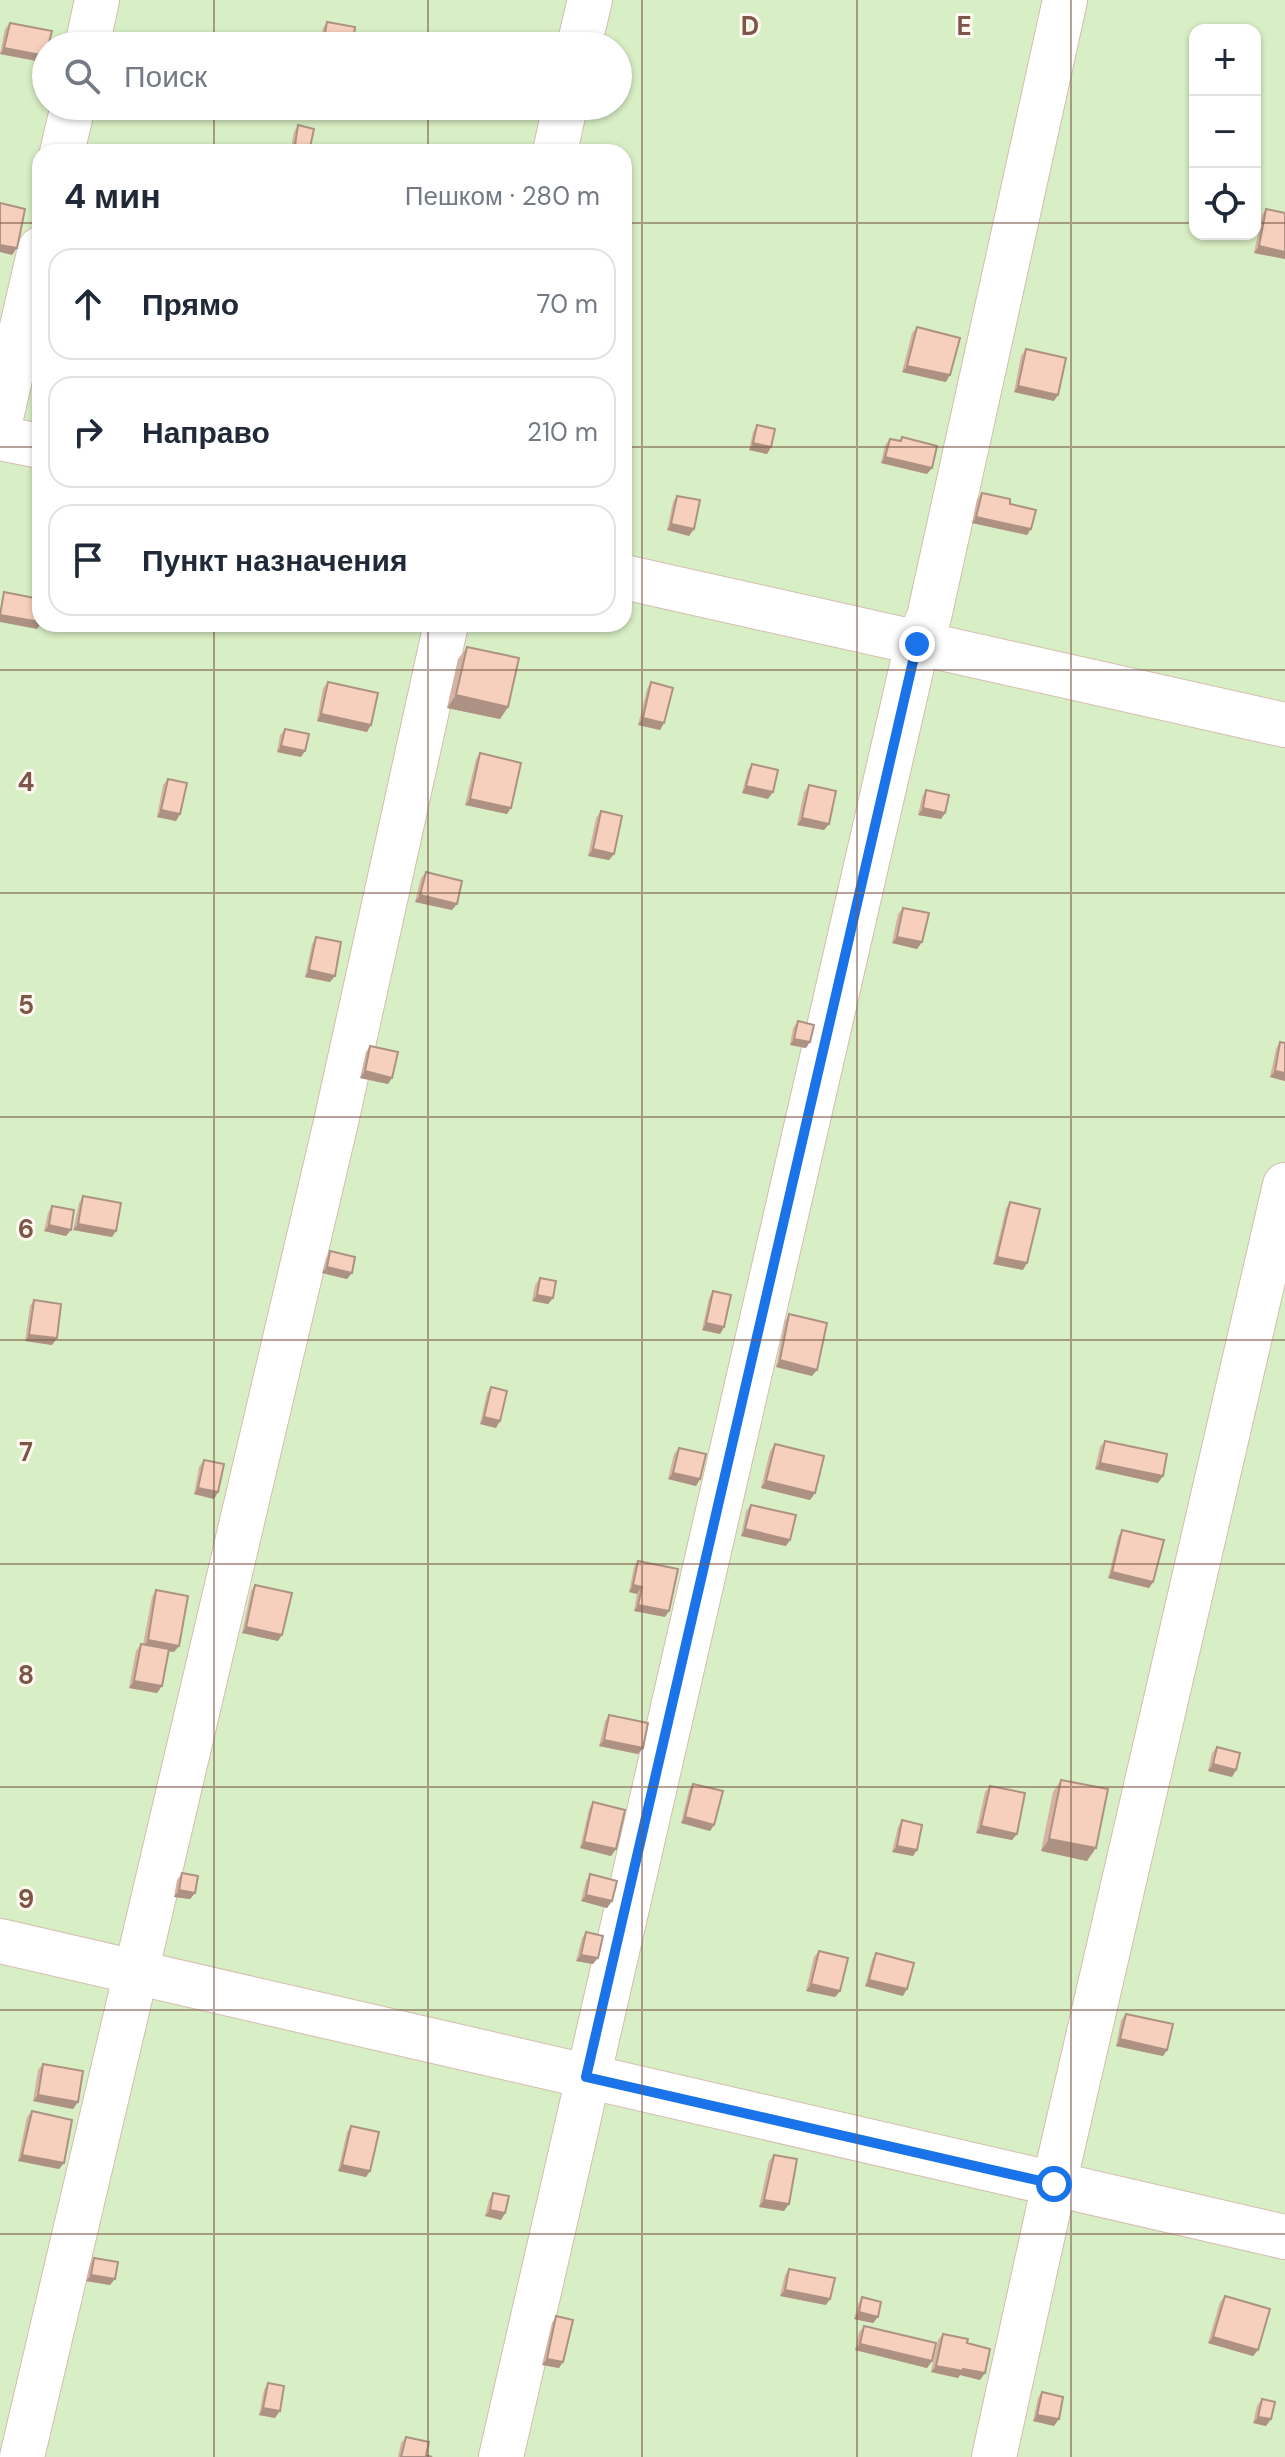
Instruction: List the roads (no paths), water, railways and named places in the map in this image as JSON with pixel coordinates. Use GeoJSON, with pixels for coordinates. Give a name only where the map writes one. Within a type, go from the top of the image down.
{"type":"FeatureCollection","features":[{"type":"Feature","properties":{"kind":"lane"},"geometry":{"type":"LineString","coordinates":[[90,32],[97,0]]}},
{"type":"Feature","properties":{"kind":"lane"},"geometry":{"type":"LineString","coordinates":[[582,32],[590,0]]}},
{"type":"Feature","properties":{"kind":"lane"},"geometry":{"type":"LineString","coordinates":[[501,2457],[917,644],[929,617],[1065,0]]}},
{"type":"Feature","properties":{"kind":"lane"},"geometry":{"type":"LineString","coordinates":[[64,144],[70,120]]}},
{"type":"Feature","properties":{"kind":"lane"},"geometry":{"type":"LineString","coordinates":[[557,144],[562,120]]}},
{"type":"Feature","properties":{"kind":"lane"},"geometry":{"type":"LineString","coordinates":[[0,422],[32,284]]}},
{"type":"Feature","properties":{"kind":"lane"},"geometry":{"type":"LineString","coordinates":[[0,438],[32,444]]}},
{"type":"Feature","properties":{"kind":"lane"},"geometry":{"type":"LineString","coordinates":[[632,579],[1285,725]]}},
{"type":"Feature","properties":{"kind":"lane"},"geometry":{"type":"LineString","coordinates":[[22,2457],[336,1122],[444,632]]}},
{"type":"Feature","properties":{"kind":"lane"},"geometry":{"type":"LineString","coordinates":[[994,2457],[1285,1185]]}},
{"type":"Feature","properties":{"kind":"lane"},"geometry":{"type":"LineString","coordinates":[[0,1941],[1285,2237]]}}]}
